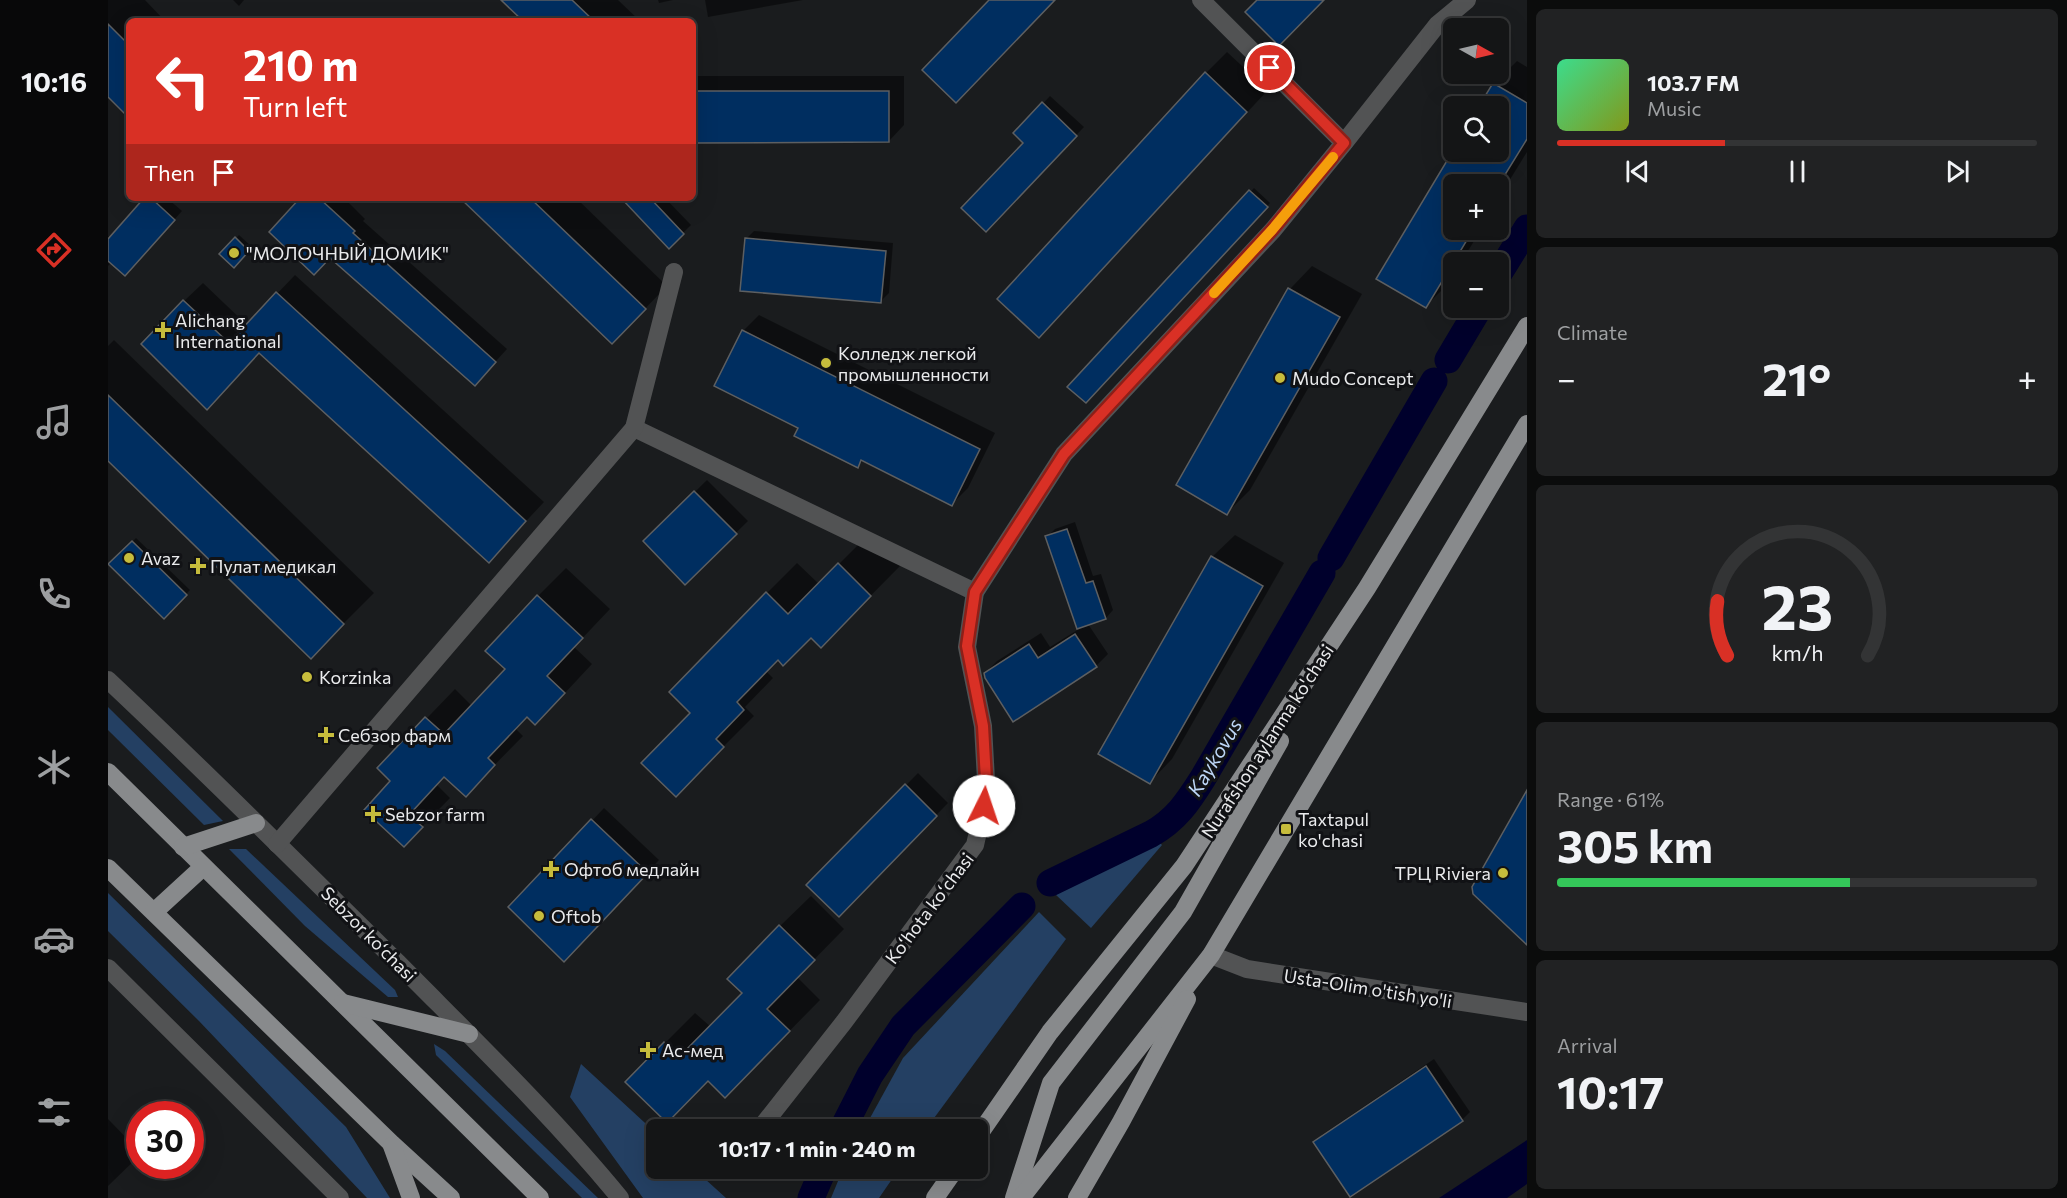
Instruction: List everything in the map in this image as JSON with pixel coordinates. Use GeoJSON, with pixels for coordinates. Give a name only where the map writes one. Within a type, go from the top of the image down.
{"type":"FeatureCollection","features":[{"type":"Feature","properties":{"kind":"main road","name":"Nurafshon aylanma ko'chasi"},"geometry":{"type":"LineString","coordinates":[[988,1122],[1050,1032],[1184,866],[1368,588],[1527,326]]}},
{"type":"Feature","properties":{"kind":"main road"},"geometry":{"type":"LineString","coordinates":[[1077,1198],[1211,955],[1527,424]]}},
{"type":"Feature","properties":{"kind":"main road"},"geometry":{"type":"LineString","coordinates":[[1014,1198],[1051,1083],[1183,912],[1368,588]]}},
{"type":"Feature","properties":{"kind":"main road"},"geometry":{"type":"LineString","coordinates":[[108,772],[540,1198]]}},
{"type":"Feature","properties":{"kind":"main road"},"geometry":{"type":"LineString","coordinates":[[183,847],[256,823]]}},
{"type":"Feature","properties":{"kind":"main road"},"geometry":{"type":"LineString","coordinates":[[154,912],[203,867]]}},
{"type":"Feature","properties":{"kind":"main road"},"geometry":{"type":"LineString","coordinates":[[108,868],[392,1144],[451,1198]]}},
{"type":"Feature","properties":{"kind":"main road"},"geometry":{"type":"LineString","coordinates":[[1021,1198],[1211,955]]}},
{"type":"Feature","properties":{"kind":"main road"},"geometry":{"type":"LineString","coordinates":[[342,1003],[469,1034]]}},
{"type":"Feature","properties":{"kind":"main road"},"geometry":{"type":"LineString","coordinates":[[392,1144],[411,1198]]}},
{"type":"Feature","properties":{"kind":"main road"},"geometry":{"type":"LineString","coordinates":[[935,1198],[948,1179]]}},
{"type":"Feature","properties":{"kind":"street"},"geometry":{"type":"LineString","coordinates":[[1201,0],[1344,143]]}},
{"type":"Feature","properties":{"kind":"street","name":"Koʻhota koʻchasi"},"geometry":{"type":"LineString","coordinates":[[768,1119],[844,1022],[975,845],[984,806],[986,780],[983,726],[967,646],[975,592],[1064,454],[1272,230],[1437,25],[1467,0]]}},
{"type":"Feature","properties":{"kind":"street"},"geometry":{"type":"LineString","coordinates":[[277,844],[634,428],[674,272]]}},
{"type":"Feature","properties":{"kind":"street"},"geometry":{"type":"LineString","coordinates":[[634,428],[975,592]]}},
{"type":"Feature","properties":{"kind":"street","name":"Sebzor ko‘chasi"},"geometry":{"type":"LineString","coordinates":[[108,680],[469,1034],[577,1146],[620,1198]]}},
{"type":"Feature","properties":{"kind":"street","name":"Usta-Olim o'tish yo'li"},"geometry":{"type":"LineString","coordinates":[[1211,955],[1247,969],[1527,1012]]}},
{"type":"Feature","properties":{"kind":"street"},"geometry":{"type":"LineString","coordinates":[[108,968],[340,1198]]}},
{"type":"Feature","properties":{"kind":"shaded area"},"geometry":{"type":"Polygon","coordinates":[[[108,707],[223,821],[204,825],[108,730],[108,707]]]}},
{"type":"Feature","properties":{"kind":"shaded area"},"geometry":{"type":"Polygon","coordinates":[[[1155,838],[1162,845],[1091,928],[1055,894],[1066,883],[1155,838]]]}},
{"type":"Feature","properties":{"kind":"shaded area"},"geometry":{"type":"Polygon","coordinates":[[[229,849],[246,849],[395,990],[398,997],[388,997],[305,926],[229,849]]]}},
{"type":"Feature","properties":{"kind":"shaded area"},"geometry":{"type":"Polygon","coordinates":[[[108,893],[346,1127],[390,1198],[367,1198],[199,1021],[108,931],[108,893]]]}},
{"type":"Feature","properties":{"kind":"shaded area"},"geometry":{"type":"Polygon","coordinates":[[[1039,912],[1066,939],[933,1119],[869,1119],[903,1058],[1039,912]]]}},
{"type":"Feature","properties":{"kind":"shaded area"},"geometry":{"type":"Polygon","coordinates":[[[434,1044],[445,1051],[598,1198],[582,1198],[436,1055],[434,1044]]]}},
{"type":"Feature","properties":{"kind":"shaded area"},"geometry":{"type":"Polygon","coordinates":[[[581,1064],[646,1124],[646,1179],[705,1179],[726,1198],[643,1198],[570,1097],[581,1064]]]}},
{"type":"Feature","properties":{"kind":"shaded area"},"geometry":{"type":"Polygon","coordinates":[[[1527,1140],[1527,1184],[1507,1198],[1439,1198],[1527,1140]]]}},
{"type":"Feature","properties":{"kind":"shaded area"},"geometry":{"type":"Polygon","coordinates":[[[839,1179],[892,1179],[879,1198],[831,1198],[839,1179]]]}},
{"type":"Feature","properties":{"kind":"building"},"geometry":{"type":"Polygon","coordinates":[[[501,0],[572,0],[591,18],[520,18],[501,0]]]}},
{"type":"Feature","properties":{"kind":"building"},"geometry":{"type":"Polygon","coordinates":[[[989,0],[1055,0],[956,103],[922,70],[989,0]]]}},
{"type":"Feature","properties":{"kind":"building"},"geometry":{"type":"Polygon","coordinates":[[[1257,0],[1324,0],[1279,46],[1245,12],[1257,0]]]}},
{"type":"Feature","properties":{"kind":"building"},"geometry":{"type":"Polygon","coordinates":[[[108,24],[126,42],[126,115],[108,97],[108,24]]]}},
{"type":"Feature","properties":{"kind":"building"},"geometry":{"type":"Polygon","coordinates":[[[1205,72],[1247,112],[1039,338],[997,299],[1205,72]]]}},
{"type":"Feature","properties":{"kind":"building"},"geometry":{"type":"Polygon","coordinates":[[[1492,84],[1495,84],[1527,103],[1527,139],[1505,174],[1443,174],[1443,240],[1467,240],[1460,252],[1443,252],[1443,280],[1426,308],[1376,279],[1446,162],[1509,162],[1509,96],[1485,96],[1492,84]]]}},
{"type":"Feature","properties":{"kind":"building"},"geometry":{"type":"Polygon","coordinates":[[[696,91],[889,91],[889,142],[696,143],[696,91]]]}},
{"type":"Feature","properties":{"kind":"building"},"geometry":{"type":"Polygon","coordinates":[[[1042,102],[1077,136],[986,232],[961,208],[1023,143],[1013,133],[1042,102]]]}},
{"type":"Feature","properties":{"kind":"building"},"geometry":{"type":"Polygon","coordinates":[[[1249,190],[1268,207],[1086,403],[1067,387],[1249,190]]]}},
{"type":"Feature","properties":{"kind":"building"},"geometry":{"type":"Polygon","coordinates":[[[141,201],[154,201],[175,220],[125,276],[108,261],[108,239],[141,201]]]}},
{"type":"Feature","properties":{"kind":"building"},"geometry":{"type":"Polygon","coordinates":[[[297,201],[322,201],[355,231],[353,233],[496,362],[475,386],[330,258],[314,275],[269,232],[297,201]]]}},
{"type":"Feature","properties":{"kind":"building"},"geometry":{"type":"Polygon","coordinates":[[[463,201],[533,201],[646,309],[612,344],[463,201]]]}},
{"type":"Feature","properties":{"kind":"building"},"geometry":{"type":"Polygon","coordinates":[[[624,201],[653,201],[684,234],[669,249],[624,201]]]}},
{"type":"Feature","properties":{"kind":"building"},"geometry":{"type":"Polygon","coordinates":[[[235,237],[249,251],[234,268],[219,254],[235,237]]]}},
{"type":"Feature","properties":{"kind":"building"},"geometry":{"type":"Polygon","coordinates":[[[745,238],[886,251],[881,303],[740,291],[745,238]]]}},
{"type":"Feature","properties":{"kind":"building"},"geometry":{"type":"Polygon","coordinates":[[[1288,288],[1340,317],[1227,515],[1176,485],[1288,288]]]}},
{"type":"Feature","properties":{"kind":"building"},"geometry":{"type":"Polygon","coordinates":[[[276,292],[526,521],[489,563],[259,353],[207,410],[141,344],[183,300],[229,343],[276,292]]]}},
{"type":"Feature","properties":{"kind":"building"},"geometry":{"type":"Polygon","coordinates":[[[742,330],[980,449],[952,506],[861,460],[858,468],[794,436],[798,428],[714,386],[742,330]]]}},
{"type":"Feature","properties":{"kind":"building"},"geometry":{"type":"Polygon","coordinates":[[[108,395],[344,624],[311,659],[108,461],[108,395]]]}},
{"type":"Feature","properties":{"kind":"building"},"geometry":{"type":"Polygon","coordinates":[[[694,491],[737,534],[685,585],[643,541],[694,491]]]}},
{"type":"Feature","properties":{"kind":"building"},"geometry":{"type":"Polygon","coordinates":[[[1067,529],[1086,583],[1093,581],[1106,619],[1077,629],[1045,536],[1067,529]]]}},
{"type":"Feature","properties":{"kind":"building"},"geometry":{"type":"Polygon","coordinates":[[[132,541],[187,595],[164,619],[108,564],[132,541]]]}},
{"type":"Feature","properties":{"kind":"building"},"geometry":{"type":"Polygon","coordinates":[[[1211,556],[1263,586],[1150,784],[1098,754],[1211,556]]]}},
{"type":"Feature","properties":{"kind":"building"},"geometry":{"type":"Polygon","coordinates":[[[838,563],[871,596],[821,648],[811,638],[783,666],[778,660],[737,702],[744,710],[716,739],[724,747],[676,797],[641,763],[690,713],[669,692],[766,592],[788,614],[838,563]]]}},
{"type":"Feature","properties":{"kind":"building"},"geometry":{"type":"Polygon","coordinates":[[[537,595],[583,638],[547,676],[565,693],[535,725],[527,717],[488,758],[495,765],[466,797],[444,777],[409,815],[423,827],[404,847],[364,810],[390,781],[377,768],[425,717],[444,734],[505,669],[485,651],[537,595]]]}},
{"type":"Feature","properties":{"kind":"building"},"geometry":{"type":"Polygon","coordinates":[[[1075,634],[1097,667],[1013,722],[984,673],[1029,644],[1038,658],[1075,634]]]}},
{"type":"Feature","properties":{"kind":"building"},"geometry":{"type":"Polygon","coordinates":[[[905,784],[937,816],[839,917],[806,885],[905,784]]]}},
{"type":"Feature","properties":{"kind":"building","name":"ТРЦ Riviera"},"geometry":{"type":"Polygon","coordinates":[[[1527,790],[1527,945],[1473,894],[1472,887],[1527,790]]]}},
{"type":"Feature","properties":{"kind":"building"},"geometry":{"type":"Polygon","coordinates":[[[591,819],[648,873],[564,962],[508,907],[591,819]]]}},
{"type":"Feature","properties":{"kind":"building"},"geometry":{"type":"Polygon","coordinates":[[[779,925],[815,960],[767,1009],[790,1031],[725,1098],[708,1081],[671,1119],[663,1119],[625,1082],[664,1042],[679,1057],[742,993],[727,979],[779,925]]]}},
{"type":"Feature","properties":{"kind":"building"},"geometry":{"type":"Polygon","coordinates":[[[1426,1066],[1463,1121],[1350,1197],[1313,1142],[1426,1066]]]}},
{"type":"Feature","properties":{"kind":"waterway","name":"Kaykovus"},"geometry":{"type":"LineString","coordinates":[[1509,257],[1527,228]]}},
{"type":"Feature","properties":{"kind":"waterway","name":"Kaykovus"},"geometry":{"type":"LineString","coordinates":[[1448,360],[1473,318]]}},
{"type":"Feature","properties":{"kind":"waterway","name":"Kaykovus"},"geometry":{"type":"LineString","coordinates":[[1331,558],[1434,381]]}},
{"type":"Feature","properties":{"kind":"waterway","name":"Kaykovus"},"geometry":{"type":"LineString","coordinates":[[1050,883],[1160,829],[1181,810],[1203,778],[1322,573]]}},
{"type":"Feature","properties":{"kind":"waterway","name":"Kaykovus"},"geometry":{"type":"LineString","coordinates":[[848,1119],[870,1075],[903,1026],[1022,906]]}},
{"type":"Feature","properties":{"kind":"waterway","name":"Kaykovus"},"geometry":{"type":"LineString","coordinates":[[811,1198],[819,1179]]}},
{"type":"Feature","properties":{"kind":"slow traffic"},"geometry":{"type":"LineString","coordinates":[[1214,293],[1272,230],[1333,157]]}},
{"type":"Feature","properties":{"kind":"place","name":"\"МОЛОЧНЫЙ ДОМИК\""},"geometry":{"type":"Point","coordinates":[234,253]}},
{"type":"Feature","properties":{"kind":"place","name":"Alichang International"},"geometry":{"type":"Point","coordinates":[163,330]}},
{"type":"Feature","properties":{"kind":"place","name":"Колледж легкой промышленности"},"geometry":{"type":"Point","coordinates":[826,363]}},
{"type":"Feature","properties":{"kind":"place","name":"Mudo Concept"},"geometry":{"type":"Point","coordinates":[1280,378]}},
{"type":"Feature","properties":{"kind":"place","name":"Avaz"},"geometry":{"type":"Point","coordinates":[129,558]}},
{"type":"Feature","properties":{"kind":"place","name":"Пулат медикал"},"geometry":{"type":"Point","coordinates":[198,566]}},
{"type":"Feature","properties":{"kind":"place","name":"Korzinka"},"geometry":{"type":"Point","coordinates":[307,677]}},
{"type":"Feature","properties":{"kind":"place","name":"Себзор фарм"},"geometry":{"type":"Point","coordinates":[326,735]}},
{"type":"Feature","properties":{"kind":"place","name":"Sebzor farm"},"geometry":{"type":"Point","coordinates":[373,814]}},
{"type":"Feature","properties":{"kind":"place","name":"Taxtapul ko'chasi"},"geometry":{"type":"Point","coordinates":[1286,829]}},
{"type":"Feature","properties":{"kind":"place","name":"Офтоб медлайн"},"geometry":{"type":"Point","coordinates":[551,869]}},
{"type":"Feature","properties":{"kind":"place","name":"ТРЦ Riviera"},"geometry":{"type":"Point","coordinates":[1503,873]}},
{"type":"Feature","properties":{"kind":"place","name":"Oftob"},"geometry":{"type":"Point","coordinates":[539,916]}},
{"type":"Feature","properties":{"kind":"place","name":"Ас-мед"},"geometry":{"type":"Point","coordinates":[648,1050]}},
{"type":"Feature","properties":{"kind":"route"},"geometry":{"type":"LineString","coordinates":[[984,806],[986,780],[983,726],[967,646],[975,592],[1064,454],[1272,230],[1344,143],[1270,68]]}}]}
